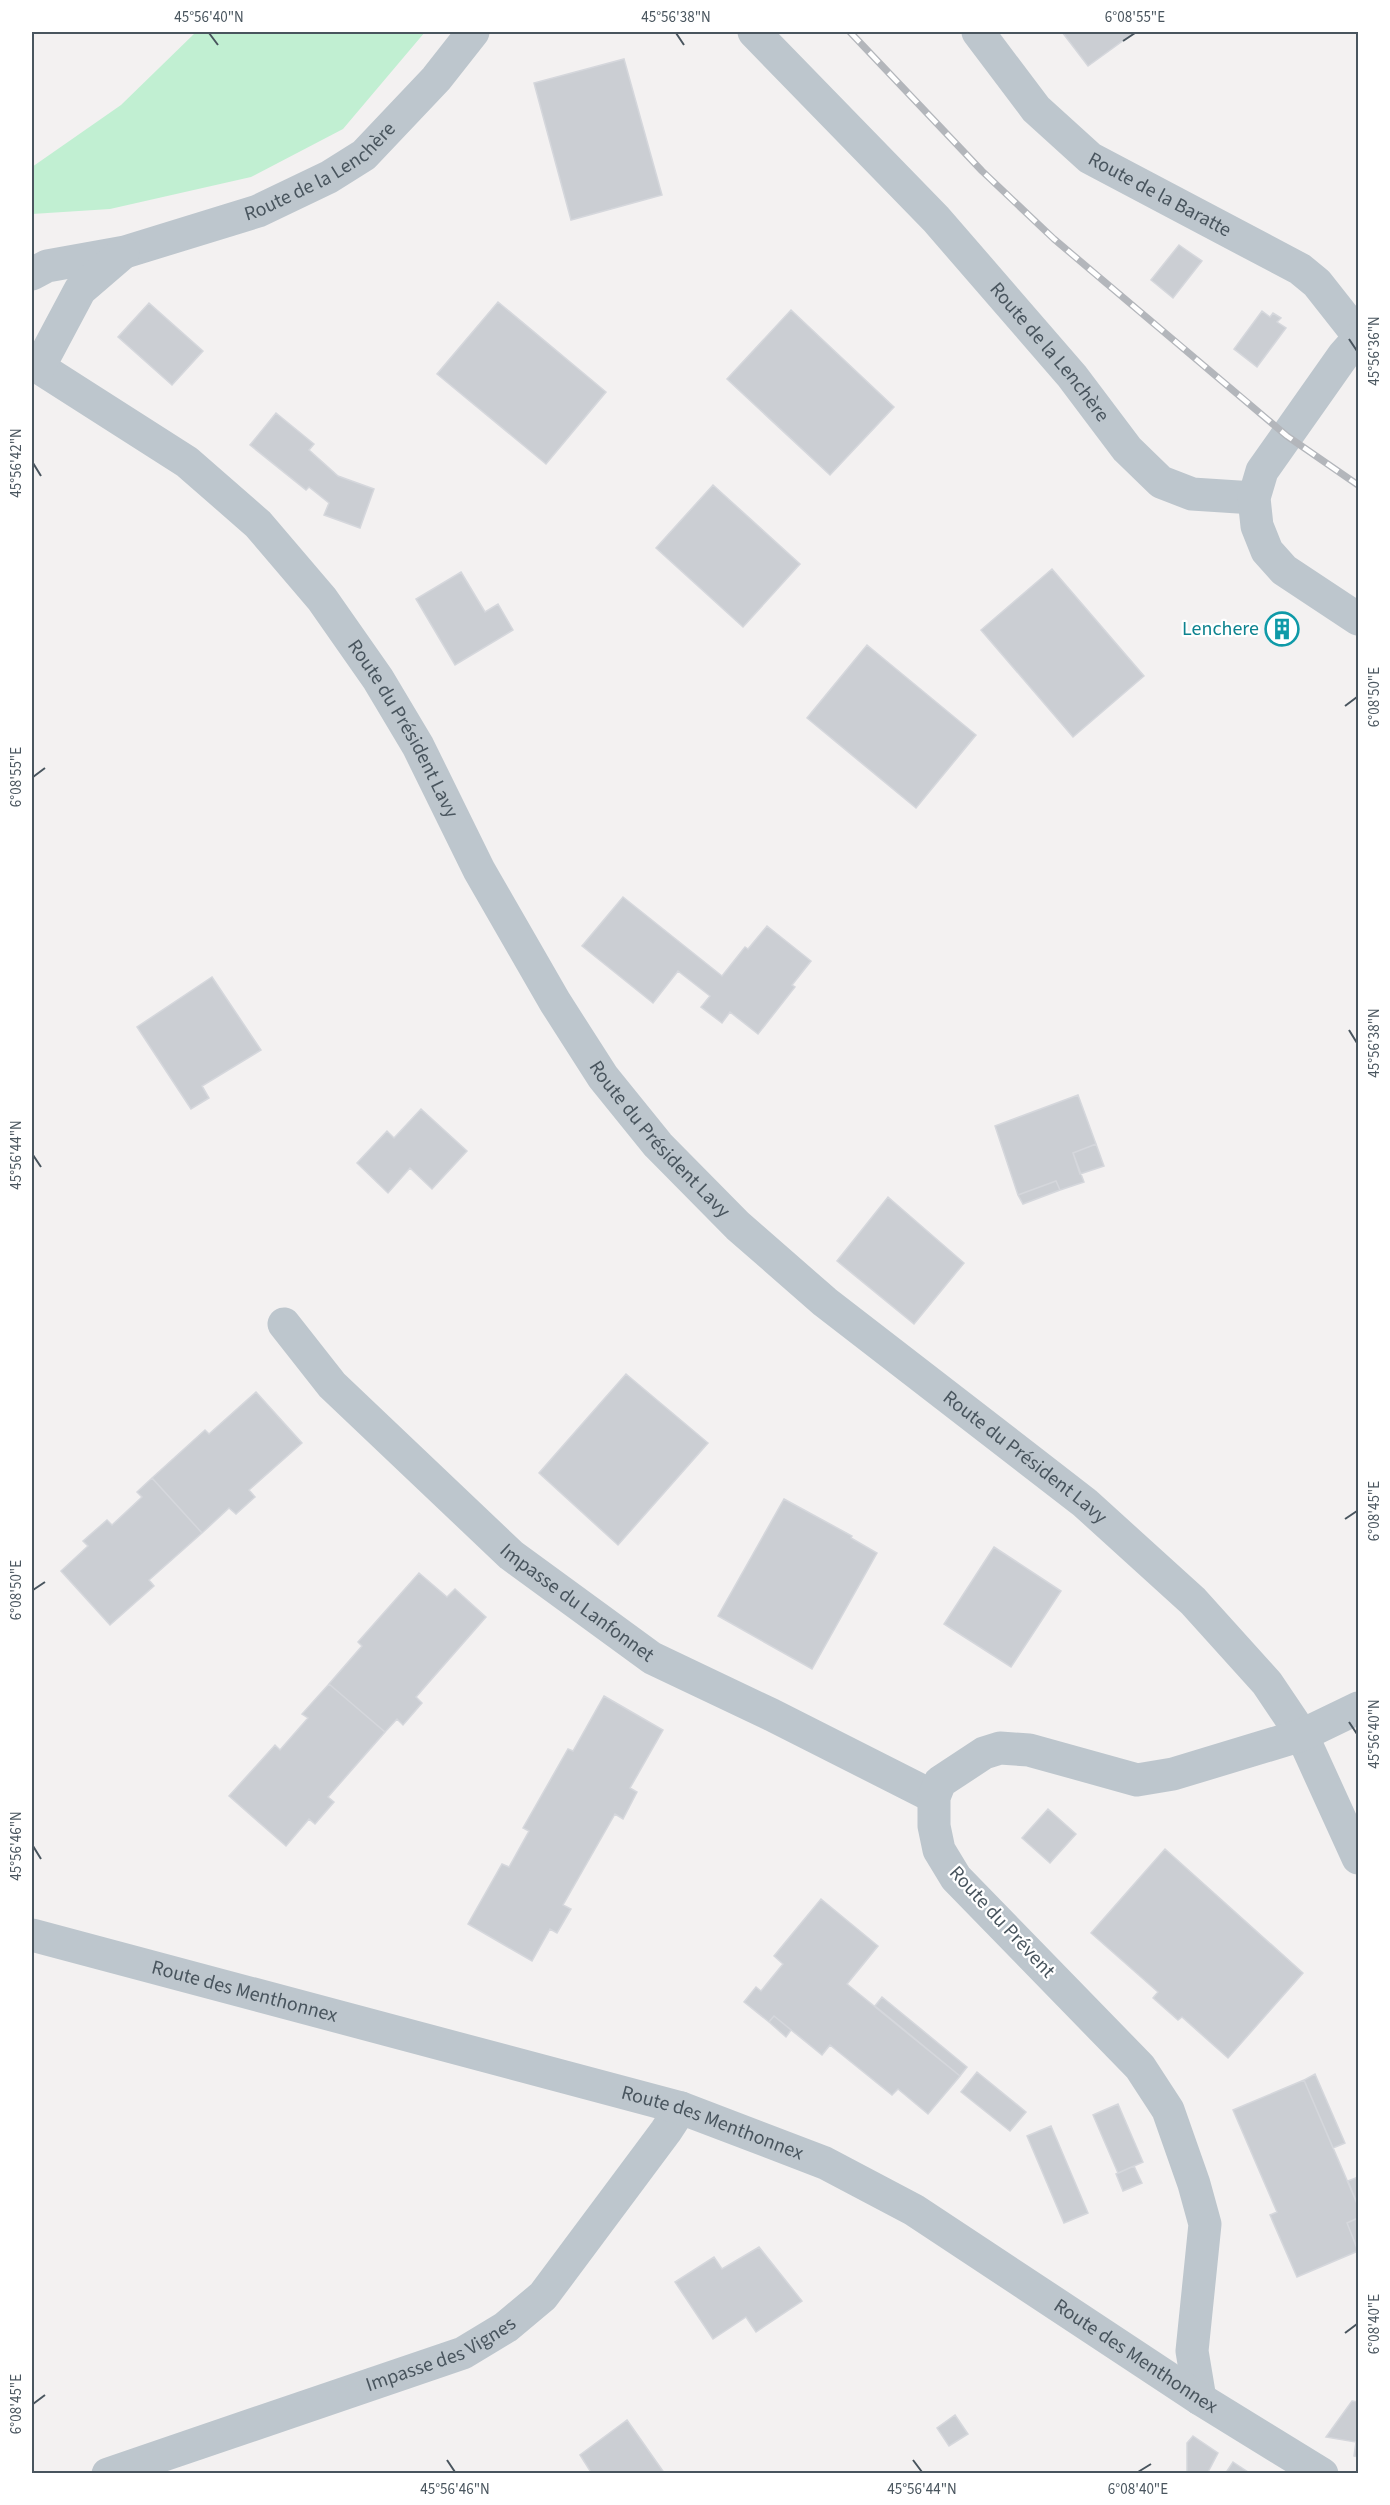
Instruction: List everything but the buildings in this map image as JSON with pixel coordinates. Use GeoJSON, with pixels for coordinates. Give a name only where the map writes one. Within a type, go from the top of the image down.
{"type":"FeatureCollection","features":[{"type":"Feature","properties":{"kind":"street","name":"Route de la Lenchère"},"geometry":{"type":"LineString","coordinates":[[32,274],[47,266],[124,252],[258,211],[329,177],[364,155],[436,79],[473,32]]}},
{"type":"Feature","properties":{"kind":"street","name":"Route de la Lenchère"},"geometry":{"type":"LineString","coordinates":[[754,32],[936,219],[1065,368],[1127,449],[1161,482],[1192,494],[1254,498]]}},
{"type":"Feature","properties":{"kind":"street","name":"Route de la Baratte"},"geometry":{"type":"LineString","coordinates":[[978,32],[1036,108],[1090,158],[1300,269],[1317,283],[1359,337]]}},
{"type":"Feature","properties":{"kind":"street","name":"Route de la Lenchère"},"geometry":{"type":"LineString","coordinates":[[35,365],[80,290],[124,252]]}},
{"type":"Feature","properties":{"kind":"street"},"geometry":{"type":"LineString","coordinates":[[1359,337],[1343,356],[1262,471],[1254,498],[1257,526],[1267,551],[1284,570],[1359,619]]}},
{"type":"Feature","properties":{"kind":"street","name":"Route du Président Lavy"},"geometry":{"type":"LineString","coordinates":[[35,365],[187,462],[258,524],[322,599],[378,679],[418,746],[479,870],[555,1002],[603,1077],[658,1145],[738,1226],[825,1302],[1086,1503],[1185,1594],[1267,1683],[1302,1735],[1359,1858]]}},
{"type":"Feature","properties":{"kind":"street","name":"Impasse du Lanfonnet"},"geometry":{"type":"LineString","coordinates":[[284,1324],[332,1385],[511,1555],[586,1610],[652,1658],[772,1714],[934,1797]]}},
{"type":"Feature","properties":{"kind":"street"},"geometry":{"type":"LineString","coordinates":[[934,1797],[940,1782],[984,1753],[1000,1748],[1029,1750],[1137,1780],[1173,1774],[1302,1735],[1359,1708]]}},
{"type":"Feature","properties":{"kind":"street","name":"Route du Prévent"},"geometry":{"type":"LineString","coordinates":[[934,1797],[934,1826],[939,1850],[956,1878],[1140,2067],[1168,2110],[1194,2184],[1205,2224],[1192,2351],[1200,2399]]}},
{"type":"Feature","properties":{"kind":"street","name":"Route des Menthonnex"},"geometry":{"type":"LineString","coordinates":[[32,1935],[681,2108],[825,2163],[914,2210],[1200,2399],[1322,2474]]}},
{"type":"Feature","properties":{"kind":"street","name":"Impasse des Vignes"},"geometry":{"type":"LineString","coordinates":[[108,2474],[463,2353],[506,2327],[543,2296],[681,2108]]}},
{"type":"Feature","properties":{"kind":"green space"},"geometry":{"type":"Polygon","coordinates":[[[196,32],[425,32],[343,129],[251,177],[110,209],[32,214],[32,167],[121,105],[196,32]]]}},
{"type":"Feature","properties":{"kind":"railway"},"geometry":{"type":"LineString","coordinates":[[850,32],[982,171],[1054,239],[1287,436],[1358,485]]}},
{"type":"Feature","properties":{"kind":"place","name":"Lenchere"},"geometry":{"type":"Point","coordinates":[1282,629]}}]}
